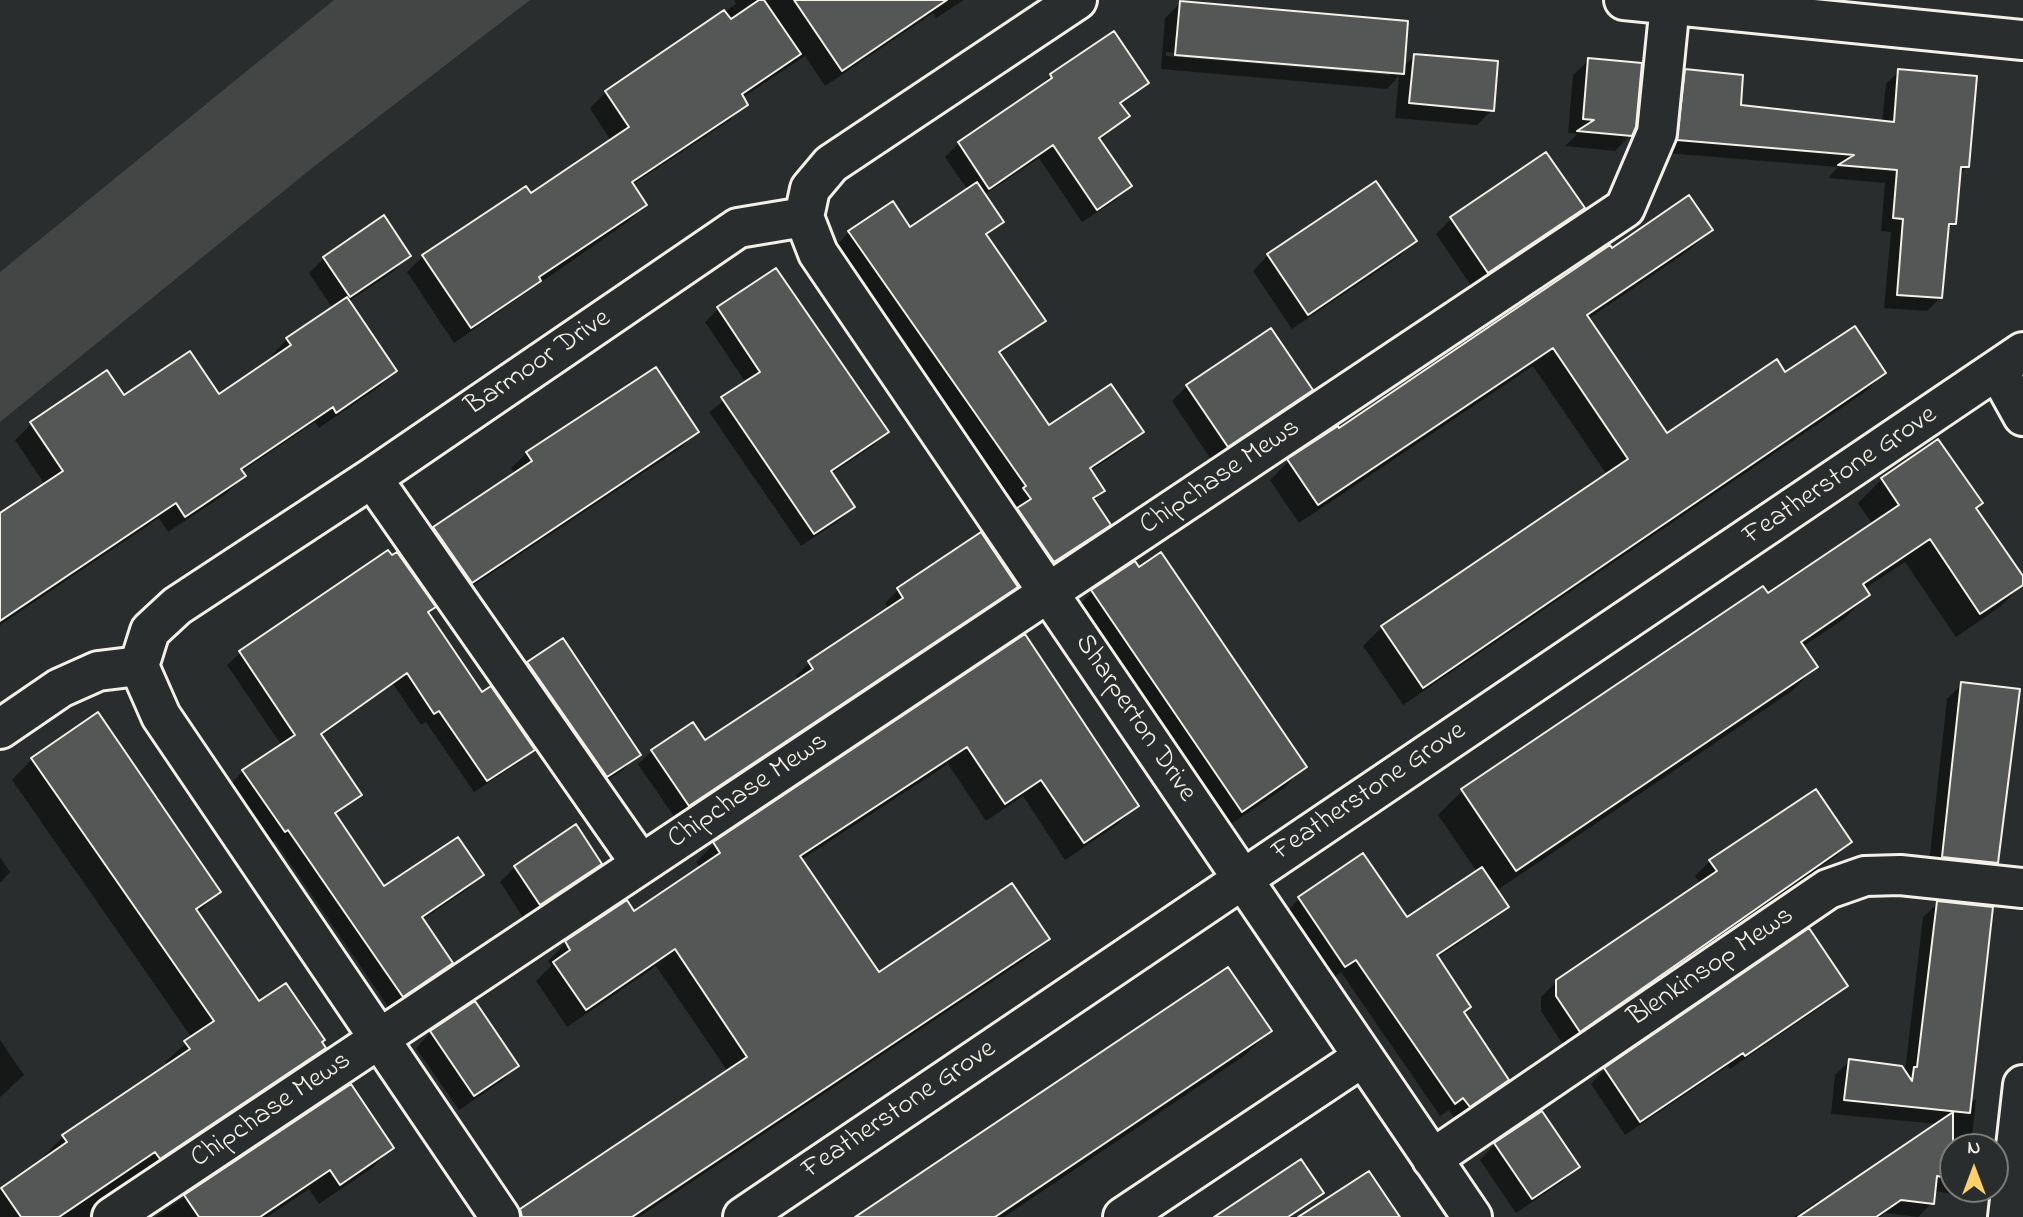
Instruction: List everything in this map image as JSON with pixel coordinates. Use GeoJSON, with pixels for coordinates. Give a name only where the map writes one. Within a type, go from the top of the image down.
{"type":"FeatureCollection","features":[{"type":"Feature","properties":{"kind":"street"},"geometry":{"type":"LineString","coordinates":[[804,217],[810,190],[831,164],[1077,0]]}},
{"type":"Feature","properties":{"kind":"street"},"geometry":{"type":"LineString","coordinates":[[1625,0],[2023,40]]}},
{"type":"Feature","properties":{"kind":"street","name":"Chipchase Mews"},"geometry":{"type":"LineString","coordinates":[[112,1217],[1625,208],[1657,134],[1670,4]]}},
{"type":"Feature","properties":{"kind":"street","name":"Barmoor Drive"},"geometry":{"type":"LineString","coordinates":[[139,666],[150,631],[177,606],[373,478],[738,228],[804,217]]}},
{"type":"Feature","properties":{"kind":"street","name":"Sharperton Drive"},"geometry":{"type":"LineString","coordinates":[[804,217],[818,253],[1472,1217]]}},
{"type":"Feature","properties":{"kind":"street"},"geometry":{"type":"LineString","coordinates":[[2010,362],[2023,416]]}},
{"type":"Feature","properties":{"kind":"street","name":"Featherstone Grove"},"geometry":{"type":"LineString","coordinates":[[743,1217],[2010,362]]}},
{"type":"Feature","properties":{"kind":"street","name":"Chipchase Mews"},"geometry":{"type":"LineString","coordinates":[[373,478],[641,864]]}},
{"type":"Feature","properties":{"kind":"street"},"geometry":{"type":"LineString","coordinates":[[0,729],[61,688],[99,671],[139,666],[161,716],[500,1217]]}},
{"type":"Feature","properties":{"kind":"street","name":"Blenkinsop Mews"},"geometry":{"type":"LineString","coordinates":[[1432,1159],[1828,889],[1865,876],[1900,875],[2023,888]]}},
{"type":"Feature","properties":{"kind":"street"},"geometry":{"type":"LineString","coordinates":[[1123,1217],[1363,1057]]}},
{"type":"Feature","properties":{"kind":"street"},"geometry":{"type":"LineString","coordinates":[[2008,1217],[2023,1092]]}},
{"type":"Feature","properties":{"kind":"shaded area"},"geometry":{"type":"Polygon","coordinates":[[[334,0],[530,0],[312,168],[0,422],[0,272],[334,0]]]}},
{"type":"Feature","properties":{"kind":"building"},"geometry":{"type":"Polygon","coordinates":[[[759,0],[764,0],[801,54],[742,94],[748,105],[632,182],[647,205],[539,277],[541,281],[471,328],[422,255],[526,186],[531,193],[629,127],[605,91],[724,10],[731,19],[759,0]]]}},
{"type":"Feature","properties":{"kind":"building"},"geometry":{"type":"Polygon","coordinates":[[[794,0],[947,0],[842,71],[794,0]]]}},
{"type":"Feature","properties":{"kind":"building"},"geometry":{"type":"Polygon","coordinates":[[[1180,1],[1408,21],[1404,74],[1175,55],[1180,1]]]}},
{"type":"Feature","properties":{"kind":"building"},"geometry":{"type":"Polygon","coordinates":[[[1114,31],[1149,83],[1120,103],[1130,116],[1099,138],[1132,186],[1097,210],[1053,145],[989,189],[958,142],[1052,78],[1050,74],[1114,31]]]}},
{"type":"Feature","properties":{"kind":"building"},"geometry":{"type":"Polygon","coordinates":[[[1414,54],[1498,61],[1494,111],[1409,103],[1414,54]]]}},
{"type":"Feature","properties":{"kind":"building"},"geometry":{"type":"Polygon","coordinates":[[[1588,58],[1642,63],[1636,127],[1632,136],[1577,131],[1594,120],[1583,119],[1588,58]]]}},
{"type":"Feature","properties":{"kind":"building"},"geometry":{"type":"Polygon","coordinates":[[[1685,69],[1743,75],[1741,105],[1894,122],[1898,69],[1977,76],[1969,167],[1961,167],[1956,224],[1949,224],[1942,298],[1897,295],[1903,219],[1893,218],[1897,170],[1838,165],[1854,155],[1677,140],[1685,69]]]}},
{"type":"Feature","properties":{"kind":"building"},"geometry":{"type":"Polygon","coordinates":[[[1546,152],[1585,208],[1488,273],[1450,217],[1546,152]]]}},
{"type":"Feature","properties":{"kind":"building"},"geometry":{"type":"Polygon","coordinates":[[[1376,181],[1417,241],[1308,315],[1267,254],[1376,181]]]}},
{"type":"Feature","properties":{"kind":"building"},"geometry":{"type":"Polygon","coordinates":[[[977,182],[1004,222],[986,234],[1046,321],[999,352],[1049,425],[1111,384],[1144,432],[1090,468],[1105,491],[1093,498],[1111,525],[1054,562],[1017,508],[1031,499],[1023,488],[1026,486],[848,231],[893,201],[910,227],[977,182]]]}},
{"type":"Feature","properties":{"kind":"building"},"geometry":{"type":"Polygon","coordinates":[[[1689,195],[1713,230],[1587,315],[1667,433],[1777,359],[1785,372],[1855,326],[1886,373],[1423,688],[1381,626],[1628,459],[1553,348],[1318,505],[1287,459],[1338,426],[1339,428],[1610,245],[1612,248],[1689,195]]]}},
{"type":"Feature","properties":{"kind":"building"},"geometry":{"type":"Polygon","coordinates":[[[384,215],[411,256],[350,297],[323,257],[384,215]]]}},
{"type":"Feature","properties":{"kind":"building"},"geometry":{"type":"Polygon","coordinates":[[[776,268],[889,432],[831,471],[855,507],[814,534],[721,397],[760,372],[717,307],[776,268]]]}},
{"type":"Feature","properties":{"kind":"building"},"geometry":{"type":"Polygon","coordinates":[[[347,297],[397,371],[336,413],[333,407],[241,469],[246,476],[185,517],[176,503],[0,621],[0,513],[63,471],[30,422],[107,370],[124,395],[190,351],[219,394],[291,345],[286,338],[347,297]]]}},
{"type":"Feature","properties":{"kind":"building"},"geometry":{"type":"Polygon","coordinates":[[[1271,328],[1313,390],[1228,447],[1186,385],[1271,328]]]}},
{"type":"Feature","properties":{"kind":"building"},"geometry":{"type":"Polygon","coordinates":[[[656,367],[699,432],[472,583],[433,527],[532,461],[526,452],[656,367]]]}},
{"type":"Feature","properties":{"kind":"building"},"geometry":{"type":"Polygon","coordinates":[[[1938,439],[1983,503],[1976,508],[2023,576],[2023,585],[1980,614],[1930,539],[1863,584],[1870,595],[1801,642],[1818,667],[1516,871],[1461,789],[1763,586],[1768,593],[1899,505],[1881,478],[1938,439]]]}},
{"type":"Feature","properties":{"kind":"building"},"geometry":{"type":"Polygon","coordinates":[[[981,532],[1018,587],[689,806],[651,750],[693,722],[705,740],[813,669],[808,661],[903,598],[897,588],[981,532]]]}},
{"type":"Feature","properties":{"kind":"building"},"geometry":{"type":"Polygon","coordinates":[[[388,550],[392,555],[397,552],[436,607],[428,612],[482,692],[491,686],[535,750],[487,781],[439,711],[434,714],[407,673],[321,734],[362,795],[335,813],[384,886],[458,837],[484,875],[422,917],[453,963],[403,997],[288,830],[285,832],[242,770],[295,735],[239,651],[388,550]]]}},
{"type":"Feature","properties":{"kind":"building"},"geometry":{"type":"Polygon","coordinates":[[[1161,552],[1307,767],[1242,812],[1091,590],[1135,561],[1139,567],[1161,552]]]}},
{"type":"Feature","properties":{"kind":"building"},"geometry":{"type":"Polygon","coordinates":[[[1025,634],[1139,806],[1084,843],[1041,780],[1005,804],[967,747],[800,856],[879,972],[1012,883],[1050,939],[632,1217],[522,1217],[520,1209],[747,1057],[675,949],[586,1010],[553,962],[570,950],[565,941],[627,900],[634,911],[720,853],[713,842],[1025,634]]]}},
{"type":"Feature","properties":{"kind":"building"},"geometry":{"type":"Polygon","coordinates":[[[563,638],[641,755],[607,777],[527,662],[563,638]]]}},
{"type":"Feature","properties":{"kind":"building"},"geometry":{"type":"Polygon","coordinates":[[[1961,682],[2020,689],[1998,863],[1942,857],[1961,682]]]}},
{"type":"Feature","properties":{"kind":"building"},"geometry":{"type":"Polygon","coordinates":[[[98,712],[221,892],[196,909],[259,1001],[286,983],[325,1040],[322,1042],[326,1048],[160,1159],[155,1152],[59,1217],[21,1217],[1,1188],[67,1142],[62,1135],[190,1049],[184,1041],[214,1021],[31,758],[98,712]]]}},
{"type":"Feature","properties":{"kind":"building"},"geometry":{"type":"Polygon","coordinates":[[[1816,789],[1852,842],[1580,1032],[1556,996],[1556,980],[1717,871],[1709,860],[1816,789]]]}},
{"type":"Feature","properties":{"kind":"building"},"geometry":{"type":"Polygon","coordinates":[[[576,824],[602,864],[540,905],[514,866],[576,824]]]}},
{"type":"Feature","properties":{"kind":"building"},"geometry":{"type":"Polygon","coordinates":[[[1363,853],[1407,917],[1482,867],[1509,907],[1437,955],[1471,1007],[1464,1012],[1509,1080],[1470,1107],[1463,1098],[1455,1104],[1356,960],[1345,967],[1298,897],[1363,853]]]}},
{"type":"Feature","properties":{"kind":"building"},"geometry":{"type":"Polygon","coordinates":[[[1937,901],[1993,907],[1970,1113],[1844,1100],[1849,1059],[1902,1066],[1912,1081],[1914,1067],[1917,1067],[1937,901]]]}},
{"type":"Feature","properties":{"kind":"building"},"geometry":{"type":"Polygon","coordinates":[[[1809,928],[1848,986],[1745,1056],[1743,1053],[1640,1122],[1604,1068],[1809,928]]]}},
{"type":"Feature","properties":{"kind":"building"},"geometry":{"type":"Polygon","coordinates":[[[1228,967],[1272,1031],[995,1217],[855,1217],[1228,967]]]}},
{"type":"Feature","properties":{"kind":"building"},"geometry":{"type":"Polygon","coordinates":[[[475,1001],[519,1066],[474,1096],[430,1031],[475,1001]]]}},
{"type":"Feature","properties":{"kind":"building"},"geometry":{"type":"Polygon","coordinates":[[[351,1084],[394,1148],[340,1185],[330,1170],[260,1217],[199,1217],[184,1195],[351,1084]]]}},
{"type":"Feature","properties":{"kind":"building"},"geometry":{"type":"Polygon","coordinates":[[[1542,1111],[1580,1167],[1532,1199],[1494,1143],[1542,1111]]]}},
{"type":"Feature","properties":{"kind":"building"},"geometry":{"type":"Polygon","coordinates":[[[1953,1112],[1953,1133],[1939,1133],[1939,1176],[1934,1204],[1901,1200],[1876,1217],[1798,1217],[1953,1112]]]}},
{"type":"Feature","properties":{"kind":"building"},"geometry":{"type":"Polygon","coordinates":[[[1301,1159],[1324,1193],[1288,1217],[1214,1217],[1301,1159]]]}},
{"type":"Feature","properties":{"kind":"building"},"geometry":{"type":"Polygon","coordinates":[[[1369,1171],[1400,1217],[1298,1217],[1369,1171]]]}}]}
